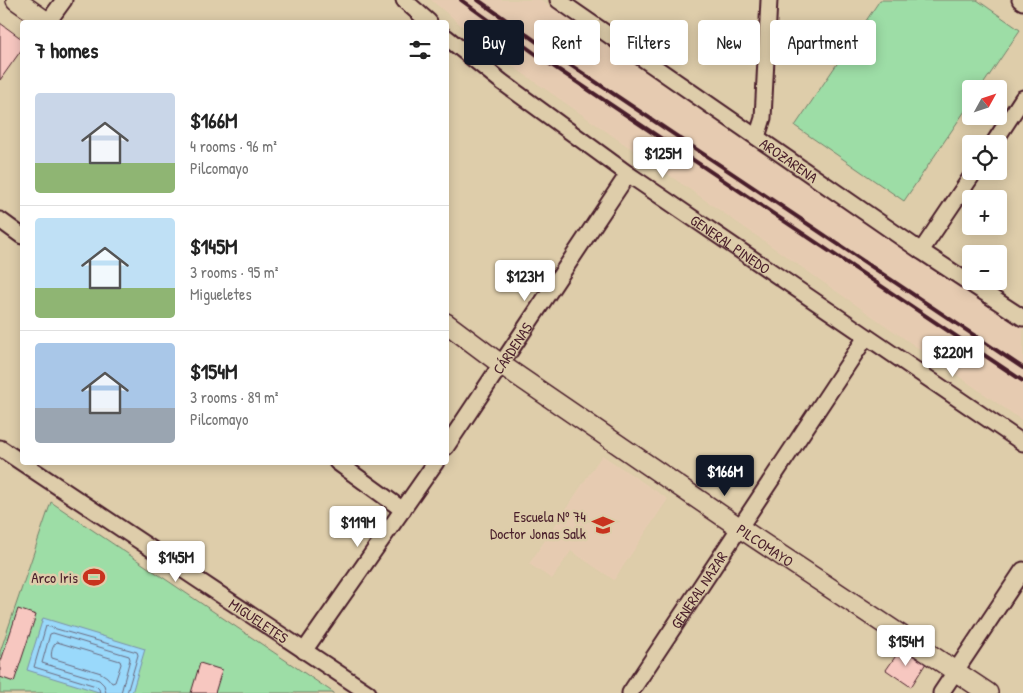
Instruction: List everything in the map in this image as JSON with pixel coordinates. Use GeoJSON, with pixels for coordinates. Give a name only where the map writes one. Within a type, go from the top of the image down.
{"type":"FeatureCollection","features":[{"type":"Feature","properties":{"kind":"street"},"geometry":{"type":"LineString","coordinates":[[16,0],[44,20]]}},
{"type":"Feature","properties":{"kind":"street"},"geometry":{"type":"LineString","coordinates":[[49,20],[64,0]]}},
{"type":"Feature","properties":{"kind":"street"},"geometry":{"type":"LineString","coordinates":[[404,0],[428,20]]}},
{"type":"Feature","properties":{"kind":"street","name":"AROZARENA"},"geometry":{"type":"LineString","coordinates":[[558,0],[921,251],[1023,318]]}},
{"type":"Feature","properties":{"kind":"street"},"geometry":{"type":"LineString","coordinates":[[757,137],[763,118],[769,0]]}},
{"type":"Feature","properties":{"kind":"street","name":"GENERAL PINEDO"},"geometry":{"type":"LineString","coordinates":[[449,39],[502,82],[628,174],[1023,443]]}},
{"type":"Feature","properties":{"kind":"street"},"geometry":{"type":"LineString","coordinates":[[999,135],[1023,98]]}},
{"type":"Feature","properties":{"kind":"street","name":"CÁRDENAS"},"geometry":{"type":"LineString","coordinates":[[449,443],[628,174]]}},
{"type":"Feature","properties":{"kind":"street"},"geometry":{"type":"LineString","coordinates":[[921,251],[968,180]]}},
{"type":"Feature","properties":{"kind":"street"},"geometry":{"type":"LineString","coordinates":[[0,220],[20,235]]}},
{"type":"Feature","properties":{"kind":"street","name":"PILCOMAYO"},"geometry":{"type":"LineString","coordinates":[[449,324],[502,365],[740,528],[988,693]]}},
{"type":"Feature","properties":{"kind":"street","name":"GENERAL NAZAR"},"geometry":{"type":"LineString","coordinates":[[630,693],[866,337]]}},
{"type":"Feature","properties":{"kind":"street","name":"MIGUELETES"},"geometry":{"type":"LineString","coordinates":[[0,448],[20,461]]}},
{"type":"Feature","properties":{"kind":"street","name":"MIGUELETES"},"geometry":{"type":"LineString","coordinates":[[25,465],[368,693]]}},
{"type":"Feature","properties":{"kind":"street"},"geometry":{"type":"LineString","coordinates":[[341,465],[403,510]]}},
{"type":"Feature","properties":{"kind":"street"},"geometry":{"type":"LineString","coordinates":[[304,651],[434,465]]}},
{"type":"Feature","properties":{"kind":"street"},"geometry":{"type":"LineString","coordinates":[[941,693],[1023,570]]}},
{"type":"Feature","properties":{"kind":"shaded area"},"geometry":{"type":"Polygon","coordinates":[[[431,0],[541,0],[570,20],[534,20],[534,65],[600,65],[600,41],[610,48],[610,65],[635,65],[796,177],[962,287],[962,290],[967,290],[1023,327],[1023,421],[511,65],[524,65],[524,20],[464,20],[464,28],[431,0]]]}},
{"type":"Feature","properties":{"kind":"shaded area","name":"Escuela Nº 74 Doctor Jonas Salk"},"geometry":{"type":"Polygon","coordinates":[[[602,455],[668,499],[614,580],[571,551],[552,579],[529,564],[602,455]]]}},
{"type":"Feature","properties":{"kind":"green space"},"geometry":{"type":"Polygon","coordinates":[[[880,0],[977,0],[1020,30],[986,80],[962,80],[962,115],[904,201],[795,126],[836,65],[876,65],[876,20],[867,20],[880,0]]]}},
{"type":"Feature","properties":{"kind":"green space","name":"Arco Iris"},"geometry":{"type":"Polygon","coordinates":[[[51,502],[334,693],[0,693],[0,652],[51,502]]]}},
{"type":"Feature","properties":{"kind":"water"},"geometry":{"type":"Polygon","coordinates":[[[43,618],[145,649],[132,693],[102,693],[27,670],[43,618]]]}},
{"type":"Feature","properties":{"kind":"building"},"geometry":{"type":"Polygon","coordinates":[[[0,23],[20,38],[20,52],[0,80],[0,23]]]}},
{"type":"Feature","properties":{"kind":"building"},"geometry":{"type":"Polygon","coordinates":[[[18,609],[36,615],[14,682],[0,677],[0,664],[18,609]]]}},
{"type":"Feature","properties":{"kind":"building"},"geometry":{"type":"Polygon","coordinates":[[[902,647],[926,663],[911,687],[886,670],[902,647]]]}},
{"type":"Feature","properties":{"kind":"building"},"geometry":{"type":"Polygon","coordinates":[[[200,663],[222,670],[215,693],[191,693],[200,663]]]}},
{"type":"Feature","properties":{"kind":"railway"},"geometry":{"type":"LineString","coordinates":[[461,0],[544,60],[1023,381]]}},
{"type":"Feature","properties":{"kind":"railway"},"geometry":{"type":"LineString","coordinates":[[478,0],[551,52],[1023,368]]}},
{"type":"Feature","properties":{"kind":"place","name":"Escuela Nº 74 Doctor Jonas Salk"},"geometry":{"type":"Point","coordinates":[603,525]}},
{"type":"Feature","properties":{"kind":"place","name":"Arco Iris"},"geometry":{"type":"Point","coordinates":[94,577]}}]}
